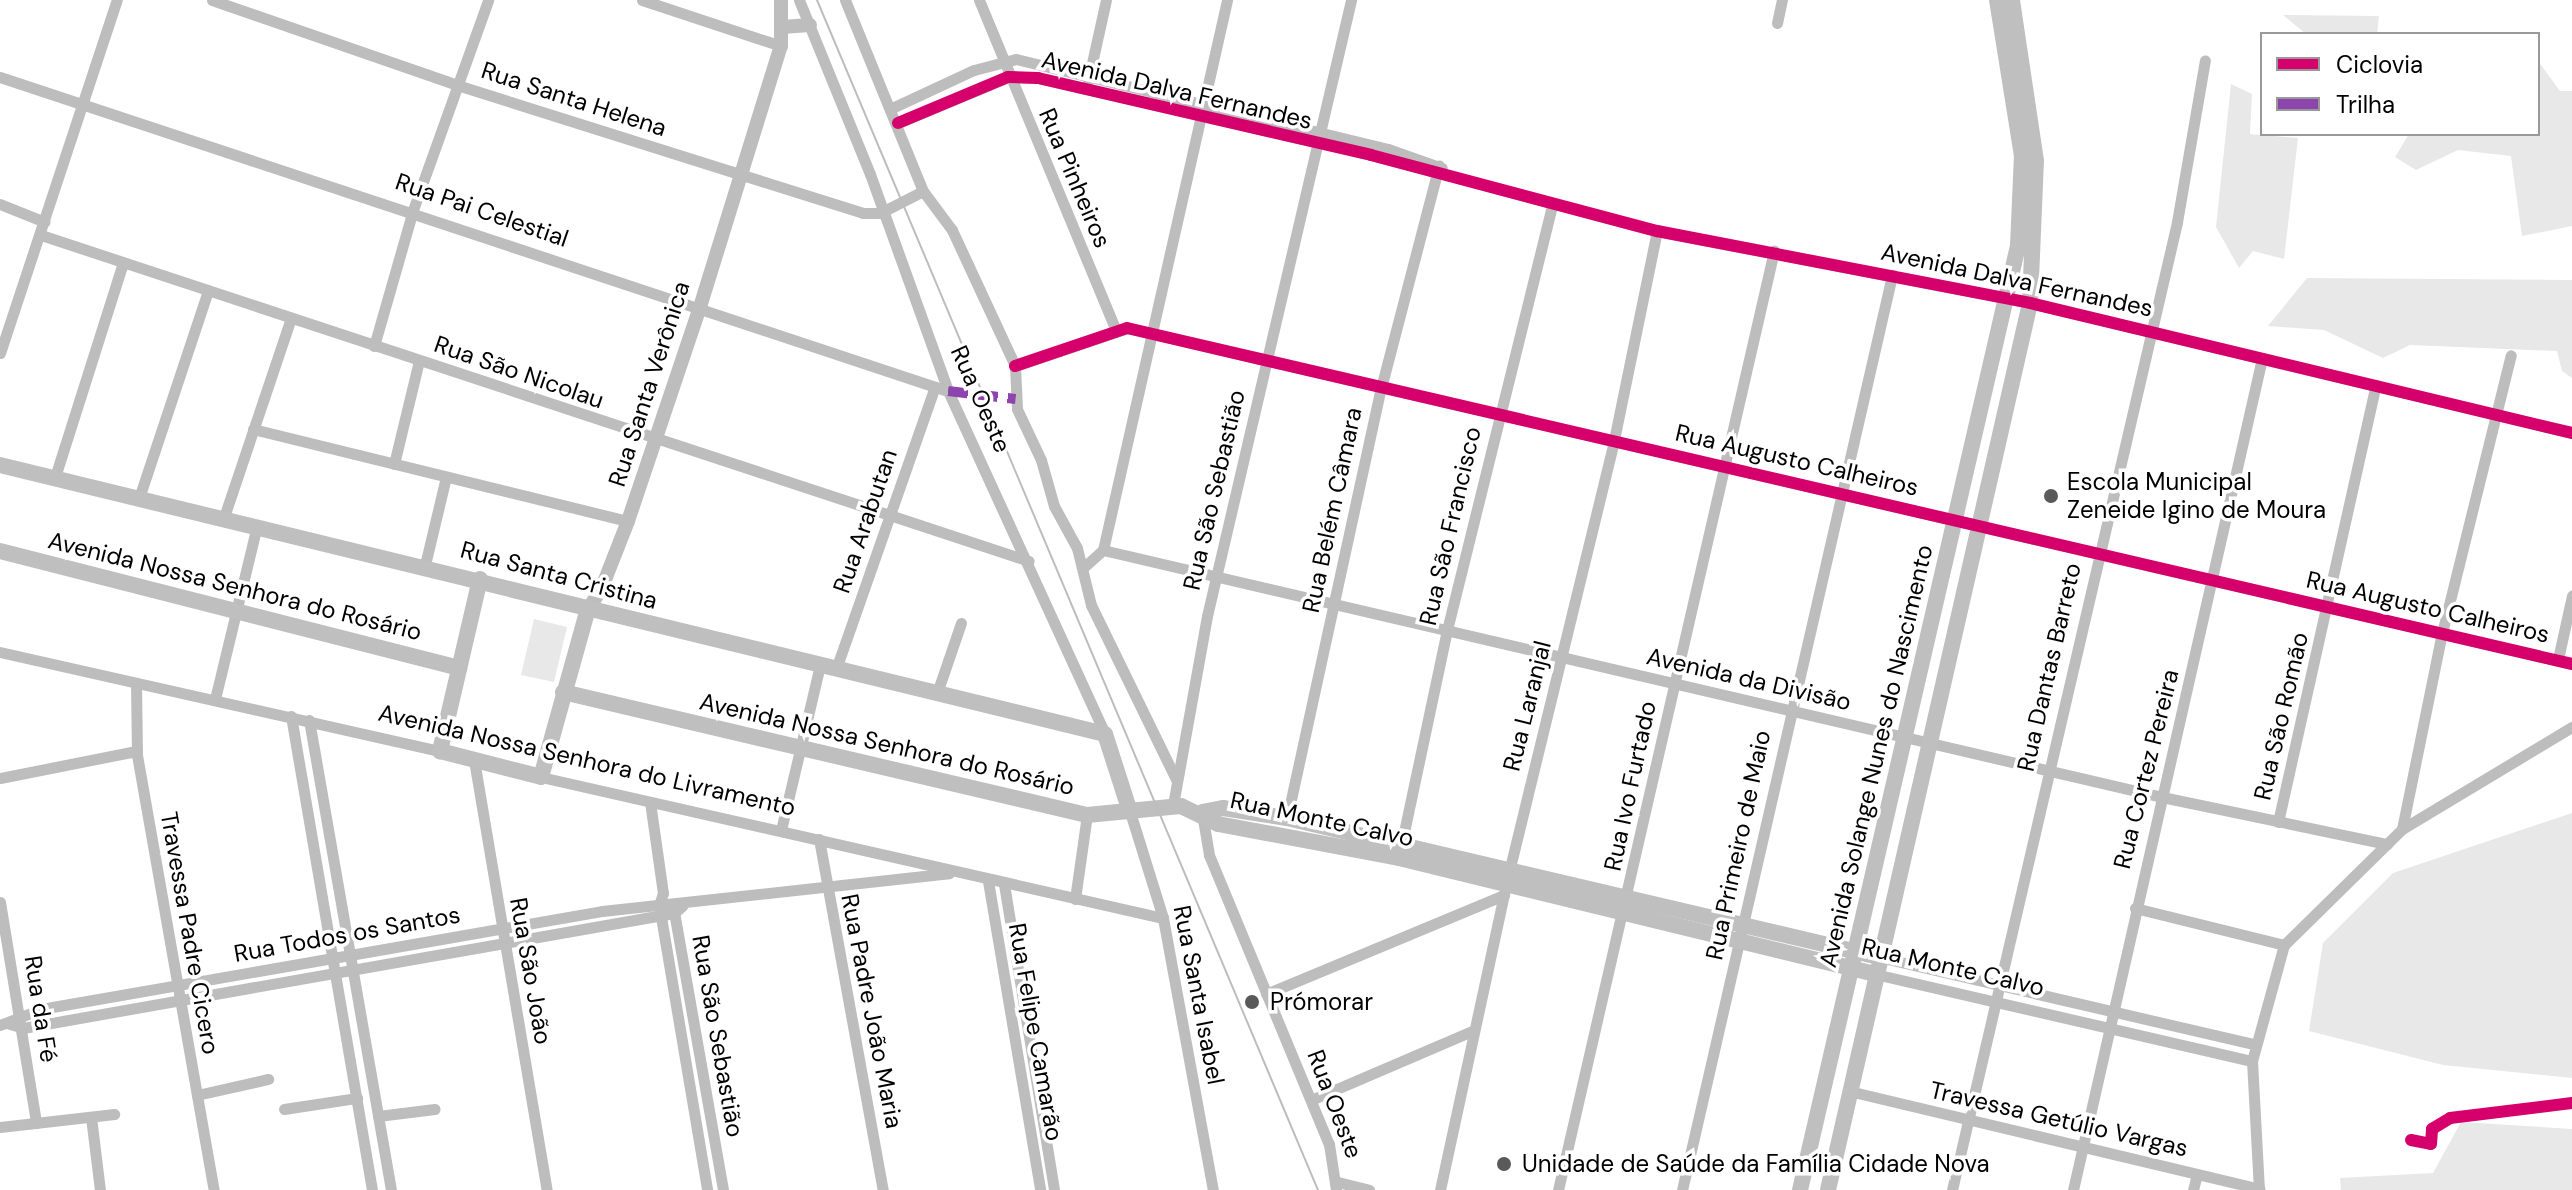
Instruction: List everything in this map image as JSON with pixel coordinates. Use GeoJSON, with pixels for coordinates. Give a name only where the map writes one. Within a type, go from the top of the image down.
{"type":"FeatureCollection","features":[{"type":"Feature","properties":{"kind":"main road","name":"Avenida Solange Nunes do Nascimento"},"geometry":{"type":"LineString","coordinates":[[1800,1190],[2009,299],[2023,173],[1997,0]]}},
{"type":"Feature","properties":{"kind":"main road","name":"Avenida Solange Nunes do Nascimento"},"geometry":{"type":"LineString","coordinates":[[1828,1190],[2030,303],[2036,161],[2012,0]]}},
{"type":"Feature","properties":{"kind":"main road","name":"Rua Santa Cristina"},"geometry":{"type":"LineString","coordinates":[[0,465],[425,565],[588,609],[1105,734]]}},
{"type":"Feature","properties":{"kind":"main road","name":"Avenida Nossa Senhora do Rosário"},"geometry":{"type":"LineString","coordinates":[[0,551],[236,607],[459,668]]}},
{"type":"Feature","properties":{"kind":"main road"},"geometry":{"type":"LineString","coordinates":[[440,751],[480,579]]}},
{"type":"Feature","properties":{"kind":"main road","name":"Rua Santa Verônica"},"geometry":{"type":"LineString","coordinates":[[541,777],[588,609]]}},
{"type":"Feature","properties":{"kind":"main road","name":"Avenida Nossa Senhora do Rosário"},"geometry":{"type":"LineString","coordinates":[[563,692],[1087,815],[1173,805],[1202,812]]}},
{"type":"Feature","properties":{"kind":"main road","name":"Rua Oeste"},"geometry":{"type":"LineString","coordinates":[[1105,734],[1130,812]]}},
{"type":"Feature","properties":{"kind":"main road","name":"Avenida Nossa Senhora do Livramento"},"geometry":{"type":"LineString","coordinates":[[440,751],[541,777]]}},
{"type":"Feature","properties":{"kind":"main road","name":"Rua Monte Calvo"},"geometry":{"type":"LineString","coordinates":[[1202,812],[1223,808],[1287,818],[1507,883],[1627,905],[1854,960],[1875,974]]}},
{"type":"Feature","properties":{"kind":"main road","name":"Rua Monte Calvo"},"geometry":{"type":"LineString","coordinates":[[1202,812],[1218,824],[1400,852]]}},
{"type":"Feature","properties":{"kind":"main road","name":"Rua Monte Calvo"},"geometry":{"type":"LineString","coordinates":[[1854,960],[1879,957]]}},
{"type":"Feature","properties":{"kind":"street"},"geometry":{"type":"LineString","coordinates":[[0,353],[117,0]]}},
{"type":"Feature","properties":{"kind":"street","name":"Rua Santa Helena"},"geometry":{"type":"LineString","coordinates":[[212,0],[457,85],[863,213],[880,213]]}},
{"type":"Feature","properties":{"kind":"street"},"geometry":{"type":"LineString","coordinates":[[374,346],[413,210],[488,0]]}},
{"type":"Feature","properties":{"kind":"street"},"geometry":{"type":"LineString","coordinates":[[642,0],[781,46]]}},
{"type":"Feature","properties":{"kind":"street","name":"Rua Santa Verônica"},"geometry":{"type":"LineString","coordinates":[[588,609],[601,590],[628,521],[700,307],[781,46],[781,0]]}},
{"type":"Feature","properties":{"kind":"street","name":"Rua Oeste"},"geometry":{"type":"LineString","coordinates":[[799,0],[948,391],[1029,561],[1105,734]]}},
{"type":"Feature","properties":{"kind":"street","name":"Rua Oeste"},"geometry":{"type":"LineString","coordinates":[[845,0],[892,108],[923,191],[952,230],[1015,366],[1020,418],[1088,562],[1091,605],[1176,779]]}},
{"type":"Feature","properties":{"kind":"street","name":"Rua Pinheiros"},"geometry":{"type":"LineString","coordinates":[[979,0],[1008,77],[1115,328]]}},
{"type":"Feature","properties":{"kind":"street"},"geometry":{"type":"LineString","coordinates":[[1085,91],[1106,0]]}},
{"type":"Feature","properties":{"kind":"street"},"geometry":{"type":"LineString","coordinates":[[1088,562],[1103,550],[1155,334],[1227,0]]}},
{"type":"Feature","properties":{"kind":"street","name":"Rua São Sebastião"},"geometry":{"type":"LineString","coordinates":[[1173,805],[1216,578],[1351,0]]}},
{"type":"Feature","properties":{"kind":"street"},"geometry":{"type":"LineString","coordinates":[[1777,23],[1782,0]]}},
{"type":"Feature","properties":{"kind":"street"},"geometry":{"type":"LineString","coordinates":[[782,27],[810,25]]}},
{"type":"Feature","properties":{"kind":"street"},"geometry":{"type":"LineString","coordinates":[[892,108],[1001,59]]}},
{"type":"Feature","properties":{"kind":"street","name":"Avenida Dalva Fernandes"},"geometry":{"type":"LineString","coordinates":[[1001,59],[1030,61],[1090,77],[1201,113]]}},
{"type":"Feature","properties":{"kind":"street","name":"Rua Dantas Barreto"},"geometry":{"type":"LineString","coordinates":[[1952,1190],[2148,331],[2177,222],[2205,60]]}},
{"type":"Feature","properties":{"kind":"street","name":"Rua Pai Celestial"},"geometry":{"type":"LineString","coordinates":[[0,77],[413,210],[948,391]]}},
{"type":"Feature","properties":{"kind":"street","name":"Avenida Dalva Fernandes"},"geometry":{"type":"LineString","coordinates":[[898,123],[1008,77],[1085,91],[1201,113],[1437,169],[1552,206],[1657,231],[1774,251],[2030,303],[2572,433]]}},
{"type":"Feature","properties":{"kind":"street","name":"Rua Belém Câmara"},"geometry":{"type":"LineString","coordinates":[[1287,818],[1381,388],[1437,169]]}},
{"type":"Feature","properties":{"kind":"street"},"geometry":{"type":"LineString","coordinates":[[880,213],[923,191]]}},
{"type":"Feature","properties":{"kind":"street"},"geometry":{"type":"LineString","coordinates":[[0,204],[45,222]]}},
{"type":"Feature","properties":{"kind":"street","name":"Rua São Francisco"},"geometry":{"type":"LineString","coordinates":[[1400,852],[1447,630],[1552,206]]}},
{"type":"Feature","properties":{"kind":"street","name":"Rua Laranjal"},"geometry":{"type":"LineString","coordinates":[[1440,1190],[1507,883],[1614,440],[1657,231]]}},
{"type":"Feature","properties":{"kind":"street","name":"Rua São Nicolau"},"geometry":{"type":"LineString","coordinates":[[41,235],[655,442],[1029,561]]}},
{"type":"Feature","properties":{"kind":"street","name":"Rua Ivo Furtado"},"geometry":{"type":"LineString","coordinates":[[1558,1190],[1627,905],[1774,251]]}},
{"type":"Feature","properties":{"kind":"street"},"geometry":{"type":"LineString","coordinates":[[55,477],[123,263]]}},
{"type":"Feature","properties":{"kind":"street","name":"Rua Primeiro de Maio"},"geometry":{"type":"LineString","coordinates":[[1682,1190],[1742,933],[1789,710],[1844,491],[1892,275]]}},
{"type":"Feature","properties":{"kind":"street"},"geometry":{"type":"LineString","coordinates":[[139,498],[208,290]]}},
{"type":"Feature","properties":{"kind":"street"},"geometry":{"type":"LineString","coordinates":[[224,517],[291,318]]}},
{"type":"Feature","properties":{"kind":"street","name":"Rua Augusto Calheiros"},"geometry":{"type":"LineString","coordinates":[[1015,366],[1115,328],[1155,334],[1381,388],[1844,491],[1980,527],[2213,578],[2572,664]]}},
{"type":"Feature","properties":{"kind":"street"},"geometry":{"type":"LineString","coordinates":[[2402,829],[2442,633],[2511,355]]}},
{"type":"Feature","properties":{"kind":"street","name":"Rua Cortez Pereira"},"geometry":{"type":"LineString","coordinates":[[2073,1190],[2262,358]]}},
{"type":"Feature","properties":{"kind":"street"},"geometry":{"type":"LineString","coordinates":[[394,464],[419,361]]}},
{"type":"Feature","properties":{"kind":"street","name":"Rua São Romão"},"geometry":{"type":"LineString","coordinates":[[2278,822],[2329,607],[2376,385]]}},
{"type":"Feature","properties":{"kind":"street","name":"Rua Arabutan"},"geometry":{"type":"LineString","coordinates":[[781,830],[799,749],[828,667],[891,516],[935,387]]}},
{"type":"Feature","properties":{"kind":"street"},"geometry":{"type":"LineString","coordinates":[[253,429],[628,521]]}},
{"type":"Feature","properties":{"kind":"street"},"geometry":{"type":"LineString","coordinates":[[425,565],[446,477]]}},
{"type":"Feature","properties":{"kind":"street"},"geometry":{"type":"LineString","coordinates":[[215,699],[257,525]]}},
{"type":"Feature","properties":{"kind":"street","name":"Avenida da Divisão"},"geometry":{"type":"LineString","coordinates":[[1103,550],[2162,797],[2387,844]]}},
{"type":"Feature","properties":{"kind":"street"},"geometry":{"type":"LineString","coordinates":[[2558,659],[2572,596]]}},
{"type":"Feature","properties":{"kind":"street"},"geometry":{"type":"LineString","coordinates":[[937,693],[961,623]]}},
{"type":"Feature","properties":{"kind":"street","name":"Avenida Nossa Senhora do Livramento"},"geometry":{"type":"LineString","coordinates":[[0,652],[440,751]]}},
{"type":"Feature","properties":{"kind":"street","name":"Travessa Padre Cicero"},"geometry":{"type":"LineString","coordinates":[[136,683],[136,751],[214,1190]]}},
{"type":"Feature","properties":{"kind":"street"},"geometry":{"type":"LineString","coordinates":[[291,716],[372,1190]]}},
{"type":"Feature","properties":{"kind":"street"},"geometry":{"type":"LineString","coordinates":[[309,720],[391,1190]]}},
{"type":"Feature","properties":{"kind":"street"},"geometry":{"type":"LineString","coordinates":[[2259,1189],[2252,1061],[2284,945],[2402,829],[2572,727]]}},
{"type":"Feature","properties":{"kind":"street"},"geometry":{"type":"LineString","coordinates":[[0,778],[136,751]]}},
{"type":"Feature","properties":{"kind":"street","name":"Rua São João"},"geometry":{"type":"LineString","coordinates":[[474,760],[547,1190]]}},
{"type":"Feature","properties":{"kind":"street","name":"Avenida Nossa Senhora do Livramento"},"geometry":{"type":"LineString","coordinates":[[541,777],[781,830],[949,873],[1163,918]]}},
{"type":"Feature","properties":{"kind":"street","name":"Rua São Sebastião"},"geometry":{"type":"LineString","coordinates":[[650,802],[661,905],[707,1190]]}},
{"type":"Feature","properties":{"kind":"street","name":"Rua Santa Isabel"},"geometry":{"type":"LineString","coordinates":[[1130,812],[1163,918],[1213,1190]]}},
{"type":"Feature","properties":{"kind":"street","name":"Rua Oeste"},"geometry":{"type":"LineString","coordinates":[[1202,812],[1206,847],[1311,1100],[1337,1186]]}},
{"type":"Feature","properties":{"kind":"street"},"geometry":{"type":"LineString","coordinates":[[1075,899],[1087,815]]}},
{"type":"Feature","properties":{"kind":"street","name":"Rua Padre João Maria"},"geometry":{"type":"LineString","coordinates":[[819,839],[883,1190]]}},
{"type":"Feature","properties":{"kind":"street","name":"Rua Todos os Santos"},"geometry":{"type":"LineString","coordinates":[[20,1013],[661,905],[676,907],[949,873]]}},
{"type":"Feature","properties":{"kind":"street","name":"Rua Felipe Camarão"},"geometry":{"type":"LineString","coordinates":[[988,881],[1040,1190]]}},
{"type":"Feature","properties":{"kind":"street"},"geometry":{"type":"LineString","coordinates":[[1266,994],[1507,883]]}},
{"type":"Feature","properties":{"kind":"street","name":"Rua Felipe Camarão"},"geometry":{"type":"LineString","coordinates":[[1004,884],[1054,1190]]}},
{"type":"Feature","properties":{"kind":"street","name":"Rua da Fé"},"geometry":{"type":"LineString","coordinates":[[0,902],[23,1028],[36,1123]]}},
{"type":"Feature","properties":{"kind":"street"},"geometry":{"type":"LineString","coordinates":[[661,905],[676,907]]}},
{"type":"Feature","properties":{"kind":"street","name":"Rua Todos os Santos"},"geometry":{"type":"LineString","coordinates":[[23,1028],[504,944],[661,905]]}},
{"type":"Feature","properties":{"kind":"street","name":"Rua São Sebastião"},"geometry":{"type":"LineString","coordinates":[[676,907],[723,1190]]}},
{"type":"Feature","properties":{"kind":"street"},"geometry":{"type":"LineString","coordinates":[[2135,908],[2284,945]]}},
{"type":"Feature","properties":{"kind":"street","name":"Rua Monte Calvo"},"geometry":{"type":"LineString","coordinates":[[1879,957],[2256,1045]]}},
{"type":"Feature","properties":{"kind":"street","name":"Rua Monte Calvo"},"geometry":{"type":"LineString","coordinates":[[1875,974],[2252,1061]]}},
{"type":"Feature","properties":{"kind":"street"},"geometry":{"type":"LineString","coordinates":[[4,1024],[20,1013]]}},
{"type":"Feature","properties":{"kind":"street"},"geometry":{"type":"LineString","coordinates":[[4,1024],[23,1028]]}},
{"type":"Feature","properties":{"kind":"street"},"geometry":{"type":"LineString","coordinates":[[1311,1100],[1474,1030]]}},
{"type":"Feature","properties":{"kind":"street"},"geometry":{"type":"LineString","coordinates":[[197,1095],[268,1079]]}},
{"type":"Feature","properties":{"kind":"street","name":"Travessa Getúlio Vargas"},"geometry":{"type":"LineString","coordinates":[[1849,1091],[2259,1189]]}},
{"type":"Feature","properties":{"kind":"street"},"geometry":{"type":"LineString","coordinates":[[284,1109],[357,1098]]}},
{"type":"Feature","properties":{"kind":"street"},"geometry":{"type":"LineString","coordinates":[[378,1116],[435,1109]]}},
{"type":"Feature","properties":{"kind":"street"},"geometry":{"type":"LineString","coordinates":[[0,1127],[114,1114]]}},
{"type":"Feature","properties":{"kind":"street"},"geometry":{"type":"LineString","coordinates":[[91,1117],[100,1190]]}},
{"type":"Feature","properties":{"kind":"street"},"geometry":{"type":"LineString","coordinates":[[695,1122],[711,1119]]}},
{"type":"Feature","properties":{"kind":"street"},"geometry":{"type":"LineString","coordinates":[[366,1152],[383,1148]]}},
{"type":"Feature","properties":{"kind":"street"},"geometry":{"type":"LineString","coordinates":[[2193,1190],[2197,1174]]}},
{"type":"Feature","properties":{"kind":"street"},"geometry":{"type":"LineString","coordinates":[[1337,1186],[1369,1190]]}},
{"type":"Feature","properties":{"kind":"shaded area"},"geometry":{"type":"Polygon","coordinates":[[[2283,15],[2379,16],[2377,32],[2304,32],[2283,15]]]}},
{"type":"Feature","properties":{"kind":"shaded area"},"geometry":{"type":"Polygon","coordinates":[[[2540,64],[2560,91],[2572,91],[2572,226],[2522,236],[2511,156],[2458,150],[2416,170],[2395,157],[2408,136],[2540,136],[2540,64]]]}},
{"type":"Feature","properties":{"kind":"shaded area"},"geometry":{"type":"Polygon","coordinates":[[[2231,84],[2252,94],[2250,134],[2298,138],[2284,259],[2253,251],[2239,268],[2216,227],[2231,84]]]}},
{"type":"Feature","properties":{"kind":"shaded area"},"geometry":{"type":"Polygon","coordinates":[[[2307,278],[2572,280],[2572,378],[2562,371],[2557,351],[2410,345],[2383,358],[2324,330],[2268,326],[2307,278]]]}},
{"type":"Feature","properties":{"kind":"shaded area"},"geometry":{"type":"Polygon","coordinates":[[[534,619],[567,627],[554,682],[521,675],[534,619]]]}},
{"type":"Feature","properties":{"kind":"shaded area"},"geometry":{"type":"Polygon","coordinates":[[[2572,813],[2572,1078],[2443,1065],[2309,1031],[2323,943],[2393,873],[2572,813]]]}},
{"type":"Feature","properties":{"kind":"shaded area"},"geometry":{"type":"Polygon","coordinates":[[[2461,1122],[2572,1129],[2572,1190],[2341,1190],[2340,1178],[2433,1173],[2461,1122]]]}},
{"type":"Feature","properties":{"kind":"tram line"},"geometry":{"type":"LineString","coordinates":[[817,0],[1318,1190]]}},
{"type":"Feature","properties":{"kind":"marked path"},"geometry":{"type":"LineString","coordinates":[[948,391],[1016,399]]}},
{"type":"Feature","properties":{"kind":"cycle path"},"geometry":{"type":"LineString","coordinates":[[898,123],[1008,77],[1038,78],[1371,155],[1657,231],[2030,303],[2572,433]]}},
{"type":"Feature","properties":{"kind":"cycle path"},"geometry":{"type":"LineString","coordinates":[[1015,366],[1127,328],[2572,664]]}},
{"type":"Feature","properties":{"kind":"cycle path"},"geometry":{"type":"LineString","coordinates":[[2411,1140],[2431,1144],[2432,1129],[2450,1118],[2572,1103]]}},
{"type":"Feature","properties":{"kind":"place","name":"Escola Municipal Zeneide Igino de Moura"},"geometry":{"type":"Point","coordinates":[2051,496]}},
{"type":"Feature","properties":{"kind":"place","name":"Prómorar"},"geometry":{"type":"Point","coordinates":[1252,1002]}},
{"type":"Feature","properties":{"kind":"place","name":"Unidade de Saúde da Família Cidade Nova"},"geometry":{"type":"Point","coordinates":[1504,1164]}}]}
